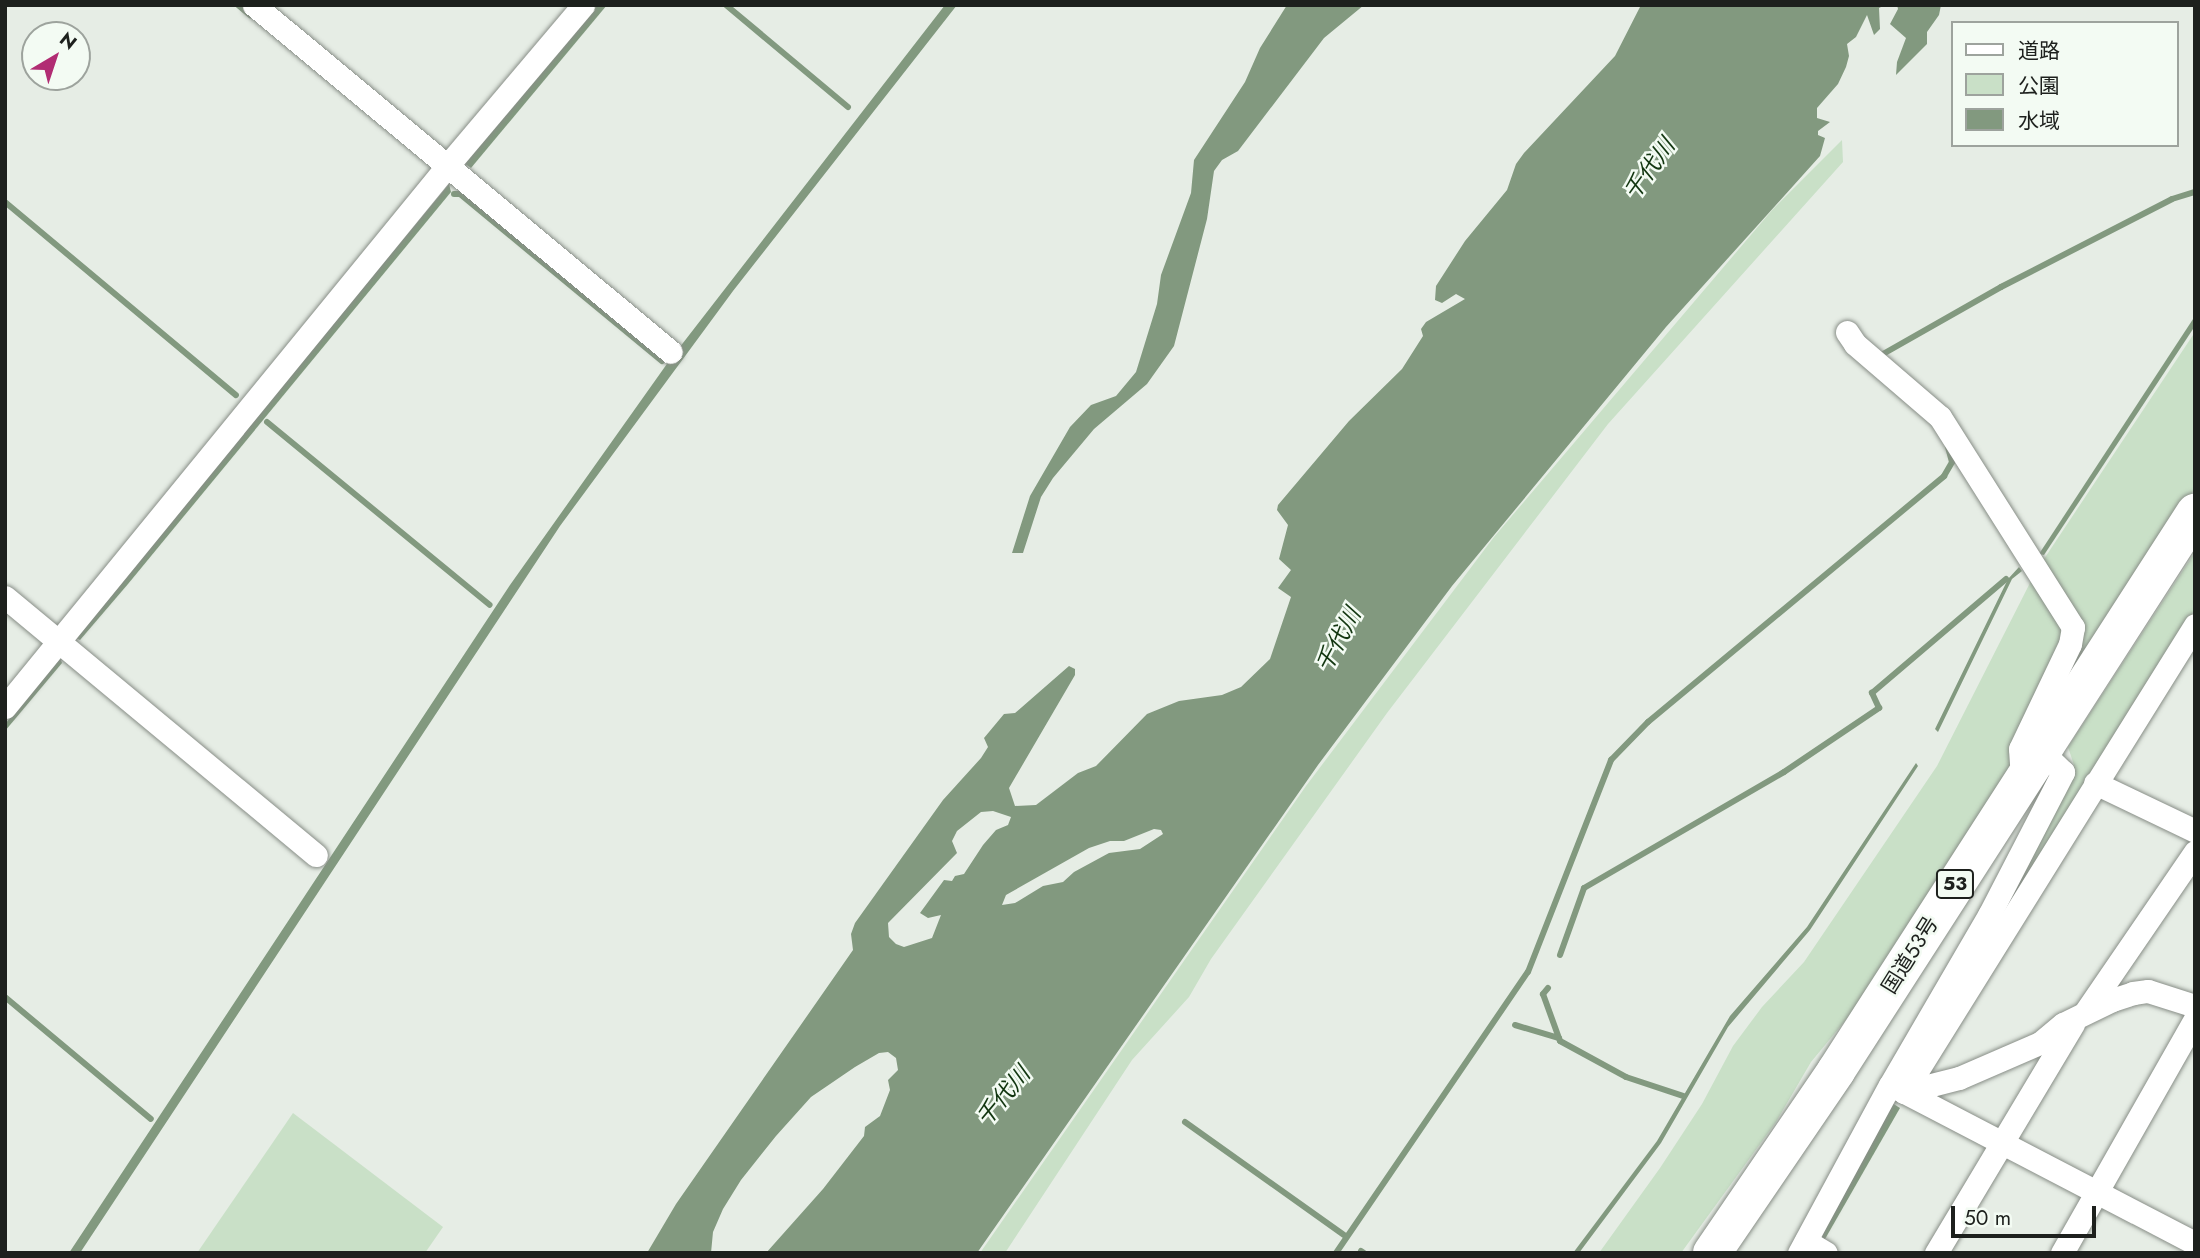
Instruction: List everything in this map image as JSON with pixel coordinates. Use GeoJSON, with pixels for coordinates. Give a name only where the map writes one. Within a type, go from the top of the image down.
{"type":"FeatureCollection","features":[{"type":"Feature","properties":{"kind":"highway","name":"国道53号"},"geometry":{"type":"LineString","coordinates":[[1712,1253],[1836,1071],[2195,513]]}},
{"type":"Feature","properties":{"kind":"street"},"geometry":{"type":"LineString","coordinates":[[254,5],[671,352]]}},
{"type":"Feature","properties":{"kind":"street"},"geometry":{"type":"LineString","coordinates":[[5,707],[448,165],[583,5]]}},
{"type":"Feature","properties":{"kind":"street"},"geometry":{"type":"LineString","coordinates":[[1847,332],[1855,344],[1940,417],[2073,627],[2070,644],[2020,750],[2032,766],[2063,772],[1897,1088]]}},
{"type":"Feature","properties":{"kind":"street"},"geometry":{"type":"LineString","coordinates":[[5,597],[316,855]]}},
{"type":"Feature","properties":{"kind":"street"},"geometry":{"type":"LineString","coordinates":[[1825,1253],[1802,1247],[1897,1088],[2168,672],[2195,625]]}},
{"type":"Feature","properties":{"kind":"street"},"geometry":{"type":"LineString","coordinates":[[2095,783],[2195,831]]}},
{"type":"Feature","properties":{"kind":"street"},"geometry":{"type":"LineString","coordinates":[[1937,1253],[2001,1141],[2080,1016],[2195,852]]}},
{"type":"Feature","properties":{"kind":"street"},"geometry":{"type":"LineString","coordinates":[[1897,1088],[1959,1078],[2040,1043],[2080,1016],[2112,1000],[2148,991],[2195,1006]]}},
{"type":"Feature","properties":{"kind":"street"},"geometry":{"type":"LineString","coordinates":[[2062,1253],[2195,1019]]}},
{"type":"Feature","properties":{"kind":"street"},"geometry":{"type":"LineString","coordinates":[[1897,1088],[2096,1189],[2195,1243]]}},
{"type":"Feature","properties":{"kind":"green space"},"geometry":{"type":"Polygon","coordinates":[[[1842,140],[1843,162],[1608,424],[1387,713],[1211,959],[1189,997],[1132,1060],[1005,1253],[980,1253],[1306,786],[1494,537],[1773,209],[1842,140]]]}},
{"type":"Feature","properties":{"kind":"green space"},"geometry":{"type":"Polygon","coordinates":[[[2195,332],[2195,488],[2049,715],[2072,654],[2038,568],[2195,332]]]}},
{"type":"Feature","properties":{"kind":"green space"},"geometry":{"type":"Polygon","coordinates":[[[2195,552],[2195,609],[1938,1016],[2070,780],[2074,765],[2068,747],[2195,552]]]}},
{"type":"Feature","properties":{"kind":"green space"},"geometry":{"type":"Polygon","coordinates":[[[2031,581],[2065,627],[2013,762],[1854,1010],[1811,1062],[1776,1122],[1681,1253],[1599,1253],[1702,1104],[1733,1046],[1762,1007],[1804,962],[1937,766],[2031,581]]]}},
{"type":"Feature","properties":{"kind":"green space"},"geometry":{"type":"Polygon","coordinates":[[[293,1113],[443,1227],[425,1253],[197,1253],[293,1113]]]}},
{"type":"Feature","properties":{"kind":"water"},"geometry":{"type":"Polygon","coordinates":[[[596,5],[607,5],[471,168],[464,163],[596,5]]]}},
{"type":"Feature","properties":{"kind":"water"},"geometry":{"type":"Polygon","coordinates":[[[945,5],[957,5],[733,291],[560,526],[80,1253],[69,1253],[510,585],[669,361],[945,5]]]}},
{"type":"Feature","properties":{"kind":"water"},"geometry":{"type":"Polygon","coordinates":[[[1287,5],[1364,5],[1324,38],[1238,151],[1222,160],[1214,171],[1207,219],[1174,346],[1147,384],[1094,429],[1053,478],[1041,497],[1023,553],[1012,553],[1030,496],[1070,427],[1091,405],[1116,396],[1136,372],[1157,304],[1161,275],[1191,193],[1194,160],[1245,82],[1260,48],[1287,5]]]}},
{"type":"Feature","properties":{"kind":"water","name":"千代川"},"geometry":{"type":"Polygon","coordinates":[[[1641,5],[1885,5],[1879,8],[1880,29],[1874,35],[1867,15],[1856,37],[1847,44],[1849,56],[1846,67],[1838,84],[1817,108],[1817,118],[1830,122],[1818,131],[1818,135],[1825,138],[1820,156],[1666,327],[1452,586],[1318,765],[977,1253],[766,1253],[823,1189],[864,1136],[865,1127],[880,1116],[890,1090],[888,1080],[898,1070],[896,1058],[888,1052],[879,1053],[855,1067],[811,1097],[776,1136],[741,1180],[723,1209],[713,1232],[711,1253],[647,1253],[676,1204],[853,950],[851,934],[855,923],[943,800],[981,758],[988,747],[984,738],[1004,714],[1015,713],[1069,666],[1075,669],[1075,675],[1009,788],[1015,806],[1036,805],[1078,773],[1096,766],[1147,714],[1179,701],[1222,695],[1241,687],[1270,659],[1291,597],[1278,588],[1291,570],[1279,559],[1288,525],[1277,510],[1278,505],[1349,421],[1402,369],[1423,336],[1421,329],[1426,322],[1465,299],[1456,294],[1442,303],[1435,300],[1436,286],[1465,241],[1507,190],[1516,164],[1524,153],[1615,56],[1641,5]],[[993,811],[981,812],[957,831],[952,841],[957,853],[888,923],[889,937],[896,944],[904,947],[932,938],[941,915],[928,918],[920,913],[944,880],[952,881],[955,876],[964,874],[996,830],[1008,825],[1011,817],[993,811]],[[1154,829],[1124,841],[1110,841],[1089,848],[1006,895],[1002,905],[1015,903],[1043,886],[1063,882],[1074,872],[1109,853],[1140,849],[1163,834],[1161,830],[1154,829]]]}},
{"type":"Feature","properties":{"kind":"water"},"geometry":{"type":"Polygon","coordinates":[[[1897,5],[1941,5],[1939,15],[1927,32],[1927,44],[1896,75],[1897,62],[1906,38],[1890,24],[1898,9],[1897,5]]]}},
{"type":"Feature","properties":{"kind":"water"},"geometry":{"type":"Polygon","coordinates":[[[449,184],[451,192],[128,584],[80,640],[74,637],[449,184]]]}},
{"type":"Feature","properties":{"kind":"water"},"geometry":{"type":"Polygon","coordinates":[[[2195,316],[2195,326],[2044,555],[2039,554],[2195,316]]]}},
{"type":"Feature","properties":{"kind":"water"},"geometry":{"type":"Polygon","coordinates":[[[2019,567],[2022,571],[2012,579],[1938,732],[1935,729],[2008,579],[2019,567]]]}},
{"type":"Feature","properties":{"kind":"water"},"geometry":{"type":"Polygon","coordinates":[[[60,658],[62,663],[5,731],[5,724],[60,658]]]}},
{"type":"Feature","properties":{"kind":"water"},"geometry":{"type":"Polygon","coordinates":[[[1916,763],[1918,766],[1810,930],[1728,1027],[1661,1143],[1579,1253],[1573,1253],[1657,1141],[1730,1016],[1807,927],[1916,763]]]}},
{"type":"Feature","properties":{"kind":"water"},"geometry":{"type":"Polygon","coordinates":[[[1892,1103],[1900,1108],[1817,1253],[1820,1230],[1892,1103]]]}},
{"type":"Feature","properties":{"kind":"waterway"},"geometry":{"type":"LineString","coordinates":[[238,5],[250,15]]}},
{"type":"Feature","properties":{"kind":"waterway"},"geometry":{"type":"LineString","coordinates":[[726,5],[848,107]]}},
{"type":"Feature","properties":{"kind":"waterway"},"geometry":{"type":"LineString","coordinates":[[1883,354],[2001,287],[2172,199],[2195,192]]}},
{"type":"Feature","properties":{"kind":"waterway"},"geometry":{"type":"LineString","coordinates":[[454,194],[460,194],[662,361]]}},
{"type":"Feature","properties":{"kind":"waterway"},"geometry":{"type":"LineString","coordinates":[[5,202],[236,395]]}},
{"type":"Feature","properties":{"kind":"waterway"},"geometry":{"type":"LineString","coordinates":[[267,422],[490,605]]}},
{"type":"Feature","properties":{"kind":"waterway"},"geometry":{"type":"LineString","coordinates":[[1336,1253],[1528,972],[1611,760],[1648,722],[1944,476],[1952,462],[1948,447]]}},
{"type":"Feature","properties":{"kind":"waterway"},"geometry":{"type":"LineString","coordinates":[[1560,955],[1584,888],[1784,772],[1879,708],[1872,693],[2006,579]]}},
{"type":"Feature","properties":{"kind":"waterway"},"geometry":{"type":"LineString","coordinates":[[1548,988],[1543,994],[1560,1041],[1626,1077],[1683,1096]]}},
{"type":"Feature","properties":{"kind":"waterway"},"geometry":{"type":"LineString","coordinates":[[5,997],[151,1119]]}},
{"type":"Feature","properties":{"kind":"waterway"},"geometry":{"type":"LineString","coordinates":[[1515,1025],[1559,1038]]}},
{"type":"Feature","properties":{"kind":"waterway"},"geometry":{"type":"LineString","coordinates":[[1185,1122],[1344,1235]]}}]}
